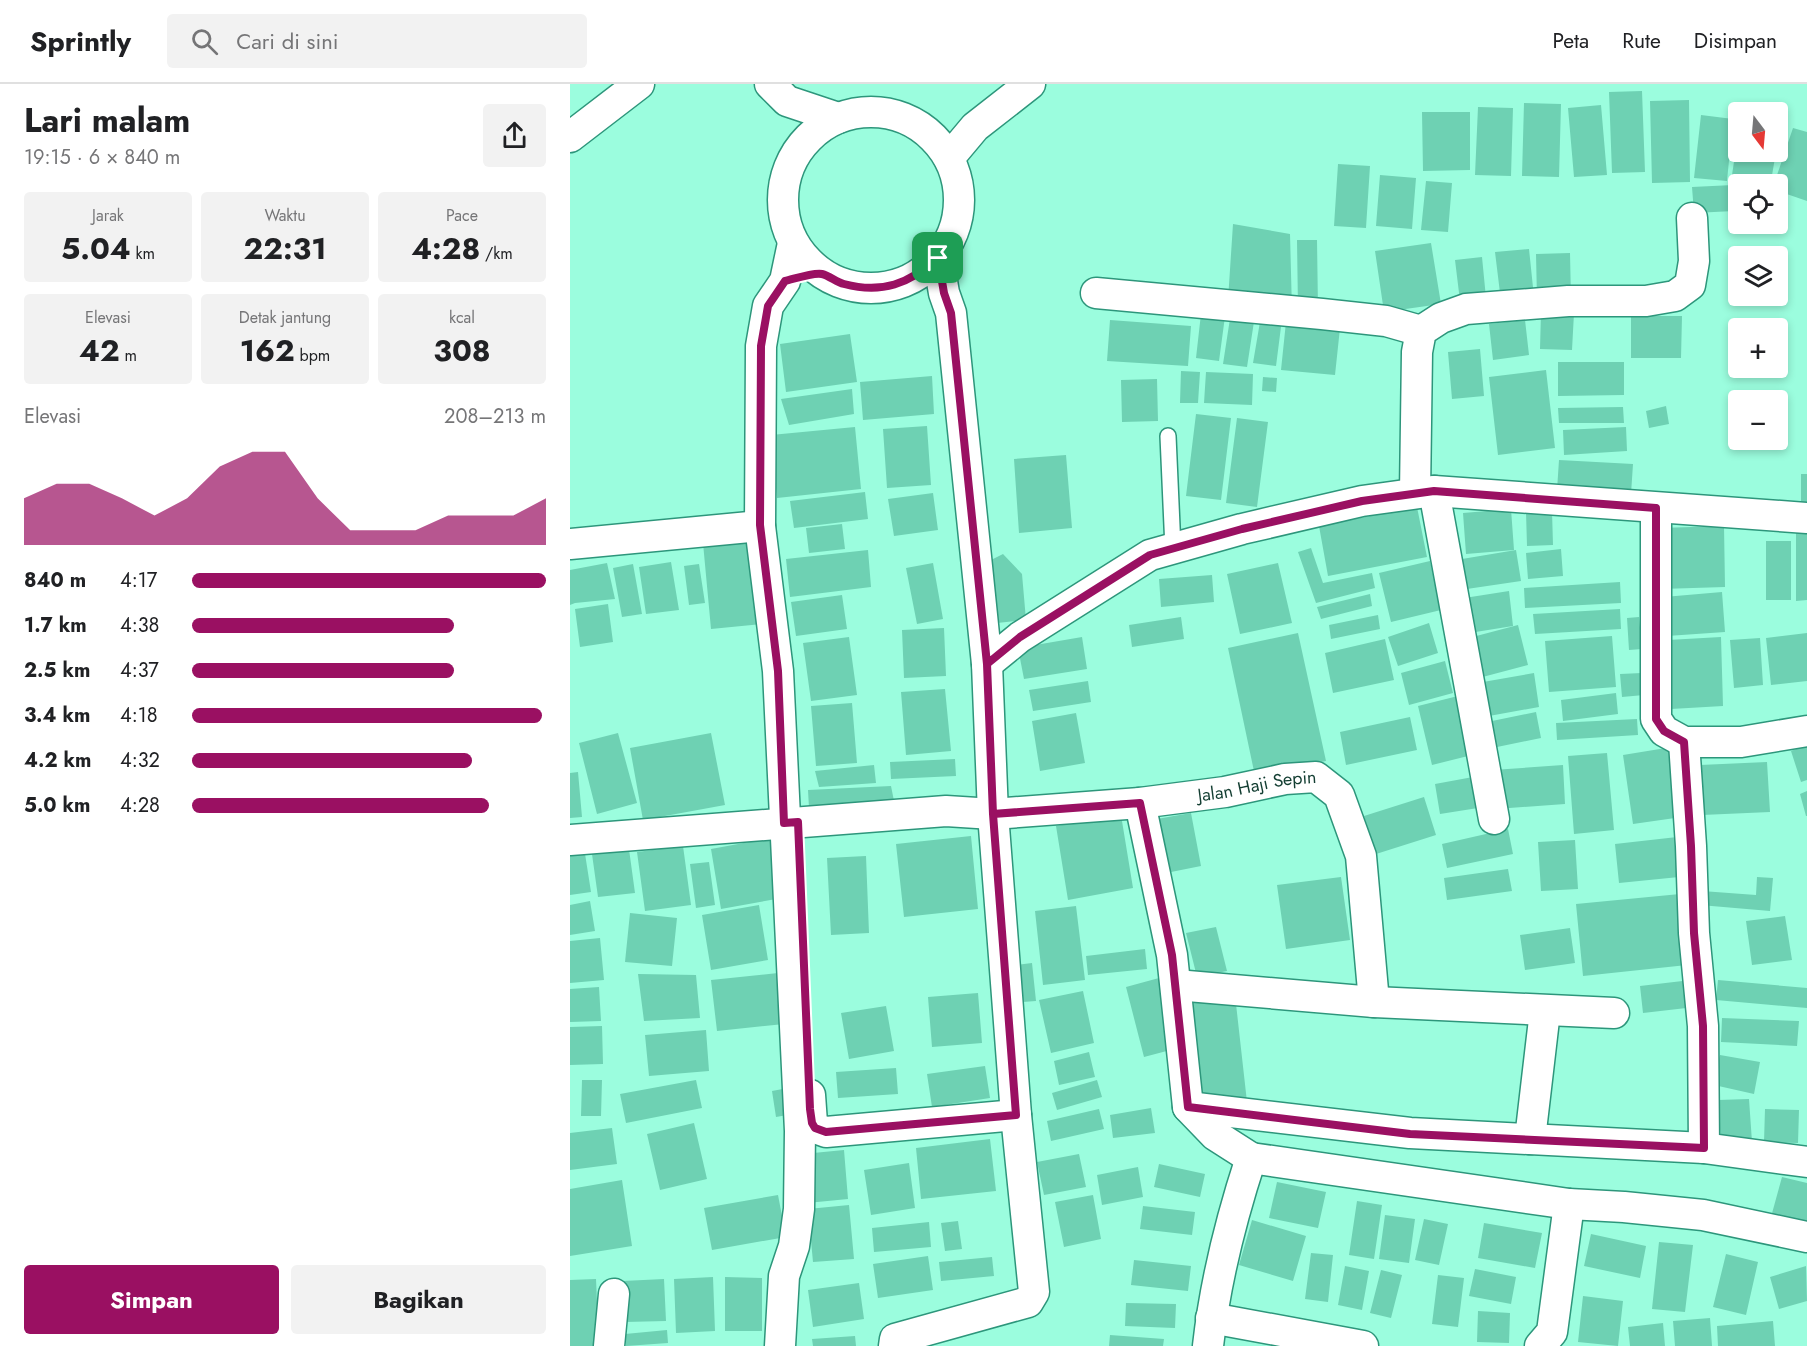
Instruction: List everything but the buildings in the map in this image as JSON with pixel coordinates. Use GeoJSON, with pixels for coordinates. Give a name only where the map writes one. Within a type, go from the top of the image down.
{"type":"FeatureCollection","features":[{"type":"Feature","properties":{"kind":"street"},"geometry":{"type":"LineString","coordinates":[[570,137],[639,84]]}},
{"type":"Feature","properties":{"kind":"street"},"geometry":{"type":"LineString","coordinates":[[943,149],[1030,84]]}},
{"type":"Feature","properties":{"kind":"street"},"geometry":{"type":"LineString","coordinates":[[779,92],[838,118]]}},
{"type":"Feature","properties":{"kind":"street"},"geometry":{"type":"LineString","coordinates":[[779,92],[798,150]]}},
{"type":"Feature","properties":{"kind":"street"},"geometry":{"type":"LineString","coordinates":[[859,112],[880,112],[901,117],[921,126],[943,149],[957,178],[960,199],[958,220],[950,240],[930,265],[903,282],[883,288],[861,288],[840,283],[821,274],[805,260],[793,243],[784,223],[782,201],[784,180],[791,160],[803,142],[819,128],[838,118],[859,112]]}},
{"type":"Feature","properties":{"kind":"street"},"geometry":{"type":"LineString","coordinates":[[1494,819],[1424,492],[1417,352],[1421,332],[1441,318],[1466,309],[1568,301],[1646,301],[1675,296],[1690,285],[1694,261],[1692,218]]}},
{"type":"Feature","properties":{"kind":"street"},"geometry":{"type":"LineString","coordinates":[[793,243],[785,281],[768,306],[761,346],[760,525],[778,671],[812,1123],[815,1128],[826,1132],[1016,1115]]}},
{"type":"Feature","properties":{"kind":"street"},"geometry":{"type":"LineString","coordinates":[[894,1346],[895,1339],[959,1333],[1028,1302],[1034,1292],[1016,1115],[993,814],[987,664],[951,313],[930,265]]}},
{"type":"Feature","properties":{"kind":"street"},"geometry":{"type":"LineString","coordinates":[[785,281],[821,274]]}},
{"type":"Feature","properties":{"kind":"street"},"geometry":{"type":"LineString","coordinates":[[1096,293],[1386,321],[1421,332]]}},
{"type":"Feature","properties":{"kind":"street"},"geometry":{"type":"LineString","coordinates":[[987,664],[1020,637],[1150,555],[1242,529],[1362,501],[1424,492],[1807,518]]}},
{"type":"Feature","properties":{"kind":"street"},"geometry":{"type":"LineString","coordinates":[[1656,508],[1656,719],[1664,731],[1684,742],[1741,742],[1807,731]]}},
{"type":"Feature","properties":{"kind":"street"},"geometry":{"type":"LineString","coordinates":[[570,544],[760,525]]}},
{"type":"Feature","properties":{"kind":"street"},"geometry":{"type":"LineString","coordinates":[[1684,742],[1694,933],[1703,1026],[1704,1148]]}},
{"type":"Feature","properties":{"kind":"street","name":"Jalan Haji Sepin"},"geometry":{"type":"LineString","coordinates":[[570,840],[946,811],[993,814],[1140,803],[1225,792],[1285,779],[1316,777],[1340,795],[1361,856],[1374,1002]]}},
{"type":"Feature","properties":{"kind":"street"},"geometry":{"type":"LineString","coordinates":[[1140,803],[1172,955],[1188,1107],[1215,1135],[1251,1158],[1569,1204],[1702,1215],[1807,1237]]}},
{"type":"Feature","properties":{"kind":"street"},"geometry":{"type":"LineString","coordinates":[[780,1346],[784,1276],[794,1246],[799,1209],[800,1131],[791,823]]}},
{"type":"Feature","properties":{"kind":"street"},"geometry":{"type":"LineString","coordinates":[[1176,985],[1374,1002],[1614,1013]]}},
{"type":"Feature","properties":{"kind":"street"},"geometry":{"type":"LineString","coordinates":[[1530,1139],[1545,1011]]}},
{"type":"Feature","properties":{"kind":"street"},"geometry":{"type":"LineString","coordinates":[[1188,1107],[1410,1134],[1704,1148],[1807,1162]]}},
{"type":"Feature","properties":{"kind":"street"},"geometry":{"type":"LineString","coordinates":[[1251,1158],[1238,1199],[1210,1332],[1363,1346]]}},
{"type":"Feature","properties":{"kind":"street"},"geometry":{"type":"LineString","coordinates":[[1540,1346],[1552,1332],[1569,1204]]}},
{"type":"Feature","properties":{"kind":"street"},"geometry":{"type":"LineString","coordinates":[[609,1346],[614,1294]]}},
{"type":"Feature","properties":{"kind":"lane"},"geometry":{"type":"LineString","coordinates":[[1168,436],[1173,549]]}},
{"type":"Feature","properties":{"kind":"route"},"geometry":{"type":"LineString","coordinates":[[938,258],[923,272],[903,282],[883,288],[861,288],[840,283],[821,274],[785,281],[768,306],[761,346],[760,525],[778,671],[784,823],[798,822],[810,1109],[815,1128],[826,1132],[1016,1115],[993,814],[987,664],[1020,637],[1150,555],[1242,529],[1362,501],[1434,491],[1656,508],[1656,719],[1664,731],[1684,742],[1694,933],[1703,1026],[1704,1148],[1410,1134],[1188,1107],[1172,955],[1140,803],[993,814],[990,739],[987,664],[951,313],[944,293],[938,258]]}}]}
